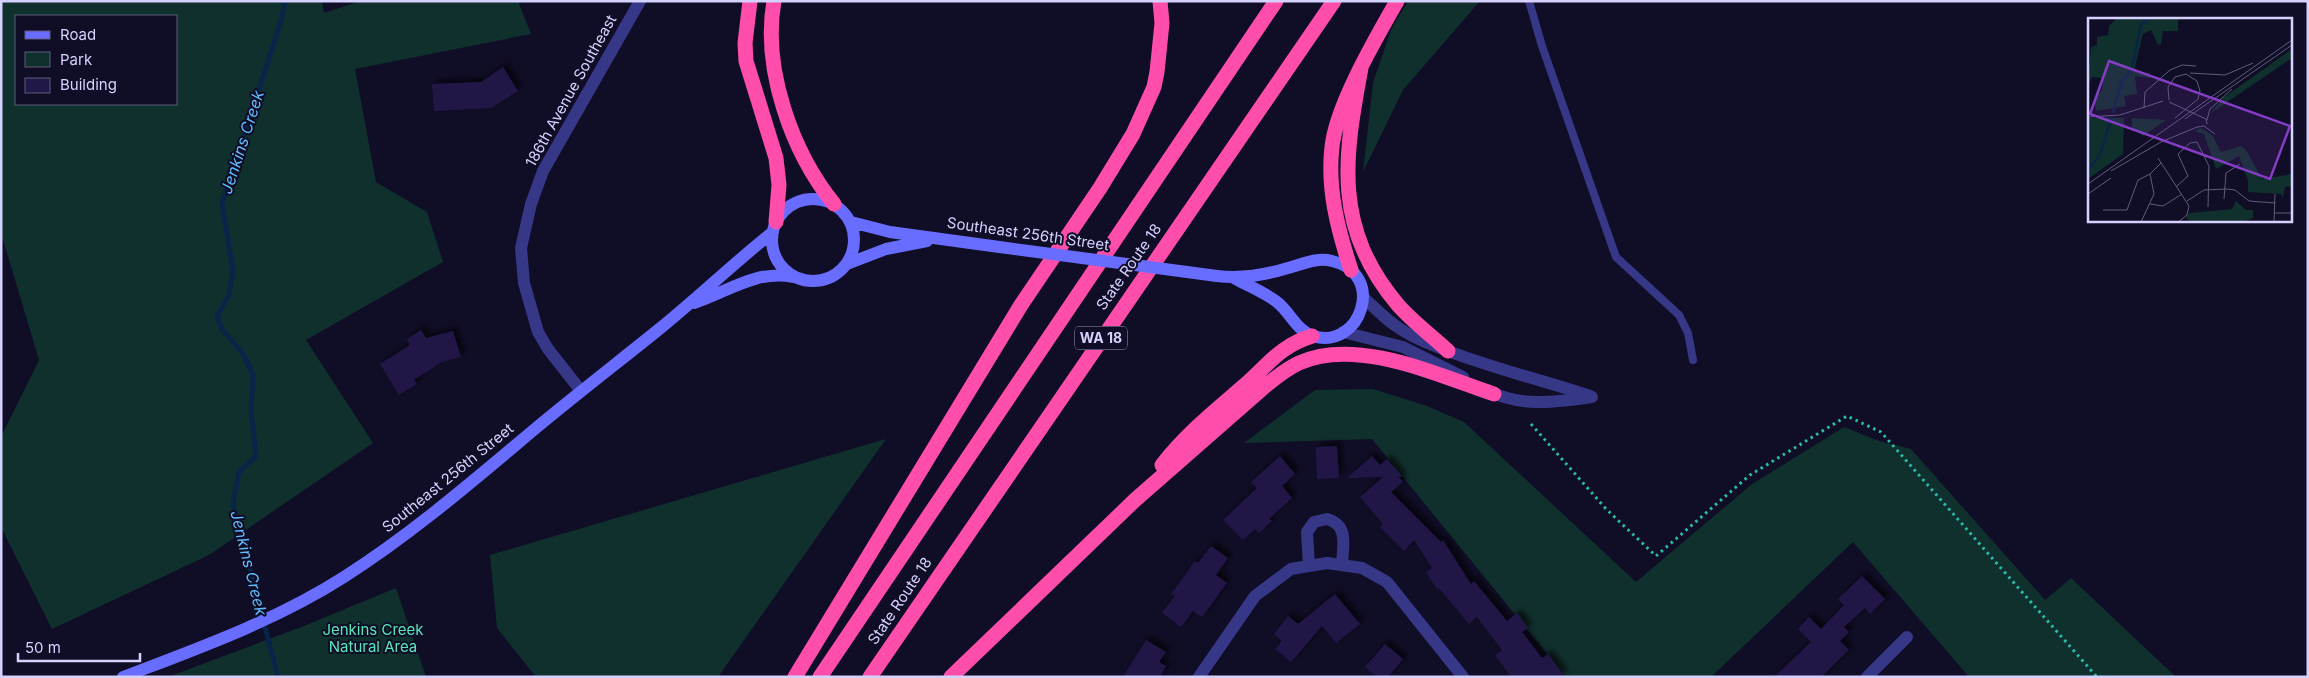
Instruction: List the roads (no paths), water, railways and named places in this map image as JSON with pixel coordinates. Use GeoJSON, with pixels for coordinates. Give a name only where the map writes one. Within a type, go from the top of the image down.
{"type":"FeatureCollection","features":[{"type":"Feature","properties":{"kind":"highway"},"geometry":{"type":"LineString","coordinates":[[750,1],[745,44],[746,61],[776,158],[779,185],[774,227]]}},
{"type":"Feature","properties":{"kind":"highway"},"geometry":{"type":"LineString","coordinates":[[774,1],[771,15],[774,56],[786,115],[806,165],[834,204]]}},
{"type":"Feature","properties":{"kind":"highway"},"geometry":{"type":"LineString","coordinates":[[795,677],[1021,305],[1100,188],[1133,134],[1154,87],[1162,24],[1160,1]]}},
{"type":"Feature","properties":{"kind":"highway","name":"State Route 18"},"geometry":{"type":"LineString","coordinates":[[820,677],[1276,1]]}},
{"type":"Feature","properties":{"kind":"highway","name":"State Route 18"},"geometry":{"type":"LineString","coordinates":[[870,677],[1334,1]]}},
{"type":"Feature","properties":{"kind":"highway"},"geometry":{"type":"LineString","coordinates":[[1351,270],[1336,217],[1331,158],[1335,130],[1361,68],[1397,1]]}},
{"type":"Feature","properties":{"kind":"highway"},"geometry":{"type":"LineString","coordinates":[[1361,68],[1347,155],[1348,191],[1356,230],[1368,260],[1388,292],[1409,316],[1448,351]]}},
{"type":"Feature","properties":{"kind":"highway"},"geometry":{"type":"LineString","coordinates":[[1135,500],[1165,462],[1204,419],[1245,385],[1278,352],[1296,341],[1312,336]]}},
{"type":"Feature","properties":{"kind":"highway"},"geometry":{"type":"LineString","coordinates":[[951,677],[1135,500],[1283,372],[1300,362],[1320,356],[1344,354],[1369,356],[1494,394]]}},
{"type":"Feature","properties":{"kind":"main road"},"geometry":{"type":"LineString","coordinates":[[822,200],[834,204],[850,222],[854,244],[847,264],[837,273],[825,279],[812,281],[798,278],[786,271],[777,260],[772,247],[774,227],[784,211],[801,201],[822,200]]}},
{"type":"Feature","properties":{"kind":"main road","name":"Southeast 256th Street"},"geometry":{"type":"LineString","coordinates":[[850,222],[882,230],[937,239],[1234,278]]}},
{"type":"Feature","properties":{"kind":"main road","name":"Southeast 256th Street"},"geometry":{"type":"LineString","coordinates":[[123,677],[262,622],[319,592],[377,556],[424,523],[581,391],[689,304],[774,227]]}},
{"type":"Feature","properties":{"kind":"main road","name":"Southeast 256th Street"},"geometry":{"type":"LineString","coordinates":[[847,264],[886,249],[937,239]]}},
{"type":"Feature","properties":{"kind":"main road"},"geometry":{"type":"LineString","coordinates":[[1321,259],[1339,263],[1351,270],[1358,278],[1364,298],[1359,315],[1343,332],[1334,336],[1312,336],[1299,327],[1278,303],[1234,278],[1271,272],[1321,259]]}},
{"type":"Feature","properties":{"kind":"main road","name":"Southeast 256th Street"},"geometry":{"type":"LineString","coordinates":[[689,304],[768,275],[781,274],[798,278]]}},
{"type":"Feature","properties":{"kind":"street","name":"186th Avenue Southeast"},"geometry":{"type":"LineString","coordinates":[[581,391],[548,349],[538,332],[524,283],[521,248],[531,204],[543,171],[640,1]]}},
{"type":"Feature","properties":{"kind":"street"},"geometry":{"type":"LineString","coordinates":[[1343,332],[1402,348],[1494,394],[1543,404],[1592,397],[1543,381],[1515,376],[1448,351],[1398,327],[1364,298]]}},
{"type":"Feature","properties":{"kind":"street"},"geometry":{"type":"LineString","coordinates":[[1309,566],[1307,532],[1314,522],[1327,519],[1338,524],[1342,530],[1342,564]]}},
{"type":"Feature","properties":{"kind":"street"},"geometry":{"type":"LineString","coordinates":[[1199,677],[1255,596],[1291,570],[1327,563],[1362,568],[1387,582],[1463,677]]}},
{"type":"Feature","properties":{"kind":"street"},"geometry":{"type":"LineString","coordinates":[[1867,677],[1907,637]]}},
{"type":"Feature","properties":{"kind":"lane"},"geometry":{"type":"LineString","coordinates":[[1529,1],[1542,46],[1616,257],[1679,315],[1688,333],[1694,360]]}},
{"type":"Feature","properties":{"kind":"waterway","name":"Jenkins Creek"},"geometry":{"type":"LineString","coordinates":[[278,677],[233,504],[239,472],[256,456],[251,410],[253,375],[244,355],[222,329],[217,316],[229,295],[233,271],[222,203],[282,18],[285,1]]}},
{"type":"Feature","properties":{"kind":"park label","name":"Jenkins Creek Natural Area"},"geometry":{"type":"Point","coordinates":[373,638]}}]}
